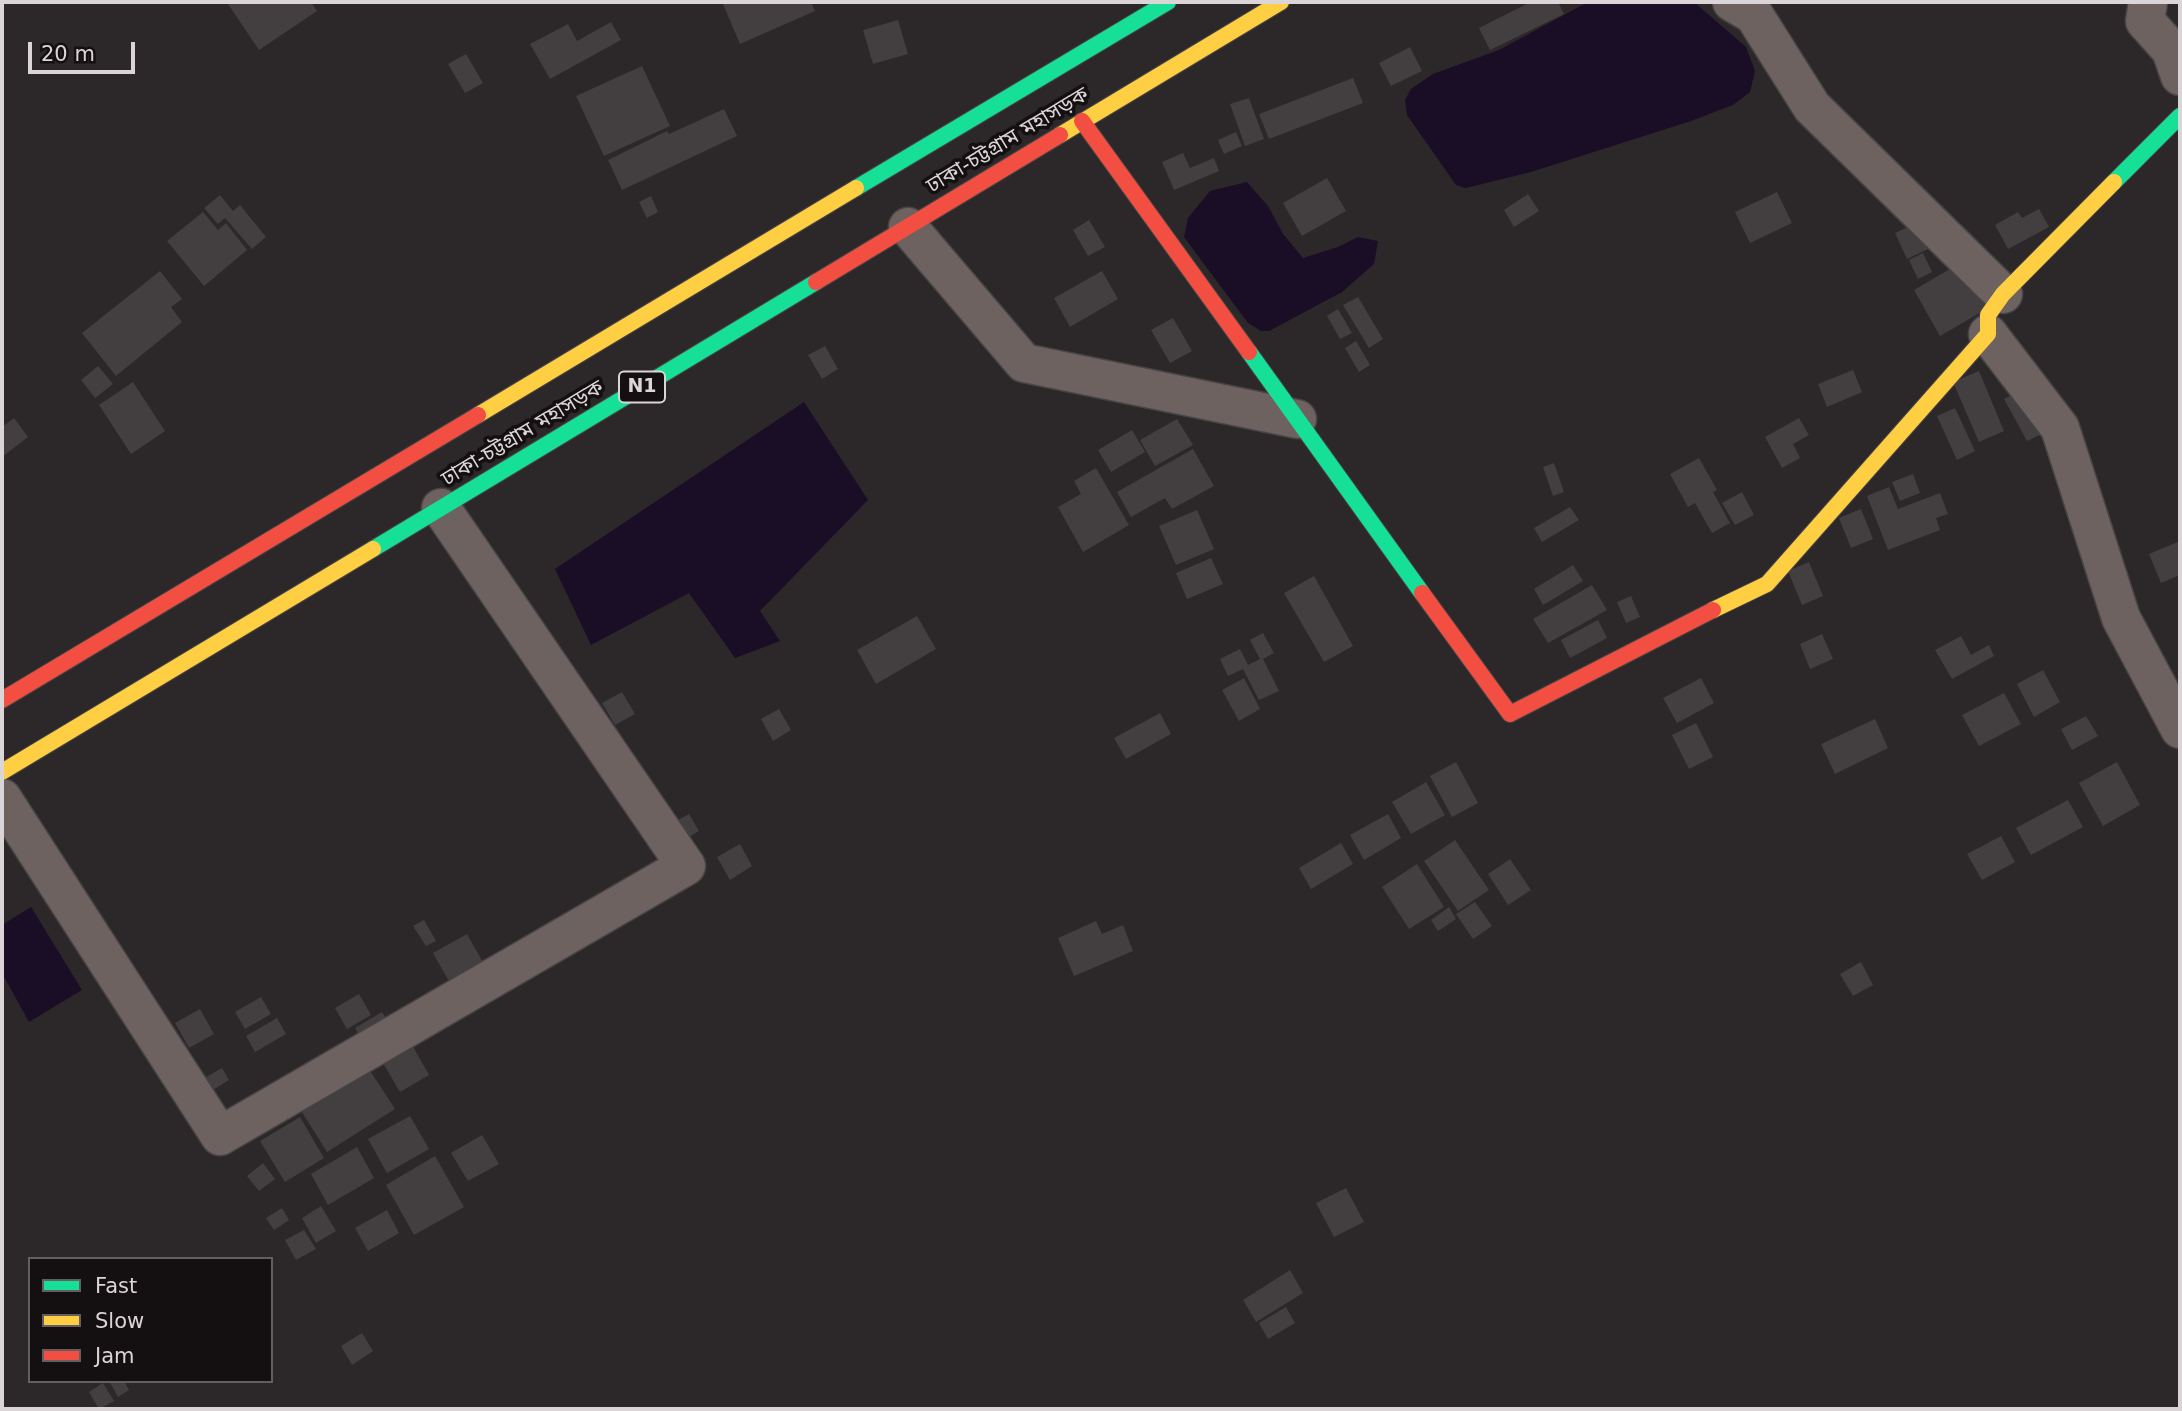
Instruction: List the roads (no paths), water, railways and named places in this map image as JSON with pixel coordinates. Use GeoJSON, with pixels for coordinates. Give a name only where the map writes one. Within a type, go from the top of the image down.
{"type":"FeatureCollection","features":[{"type":"Feature","properties":{"kind":"main road","name":"ঢাকা-চট্টগ্রাম মহাসড়ক"},"geometry":{"type":"LineString","coordinates":[[2,700],[1168,2]]}},
{"type":"Feature","properties":{"kind":"main road","name":"ঢাকা-চট্টগ্রাম মহাসড়ক"},"geometry":{"type":"LineString","coordinates":[[2,772],[1281,2]]}},
{"type":"Feature","properties":{"kind":"main road"},"geometry":{"type":"LineString","coordinates":[[1082,121],[1510,714],[1695,618],[1767,584],[1988,334],[1988,315],[2003,294],[2180,116]]}},
{"type":"Feature","properties":{"kind":"street"},"geometry":{"type":"LineString","coordinates":[[1732,2],[1754,15],[1812,107],[2003,294]]}},
{"type":"Feature","properties":{"kind":"street"},"geometry":{"type":"LineString","coordinates":[[2148,2],[2145,21],[2171,50],[2180,76]]}},
{"type":"Feature","properties":{"kind":"street"},"geometry":{"type":"LineString","coordinates":[[908,227],[1024,363],[1297,419]]}},
{"type":"Feature","properties":{"kind":"street"},"geometry":{"type":"LineString","coordinates":[[1988,334],[2060,428],[2121,618],[2180,729]]}},
{"type":"Feature","properties":{"kind":"street"},"geometry":{"type":"LineString","coordinates":[[2,798],[220,1136],[686,866],[440,508]]}}]}
